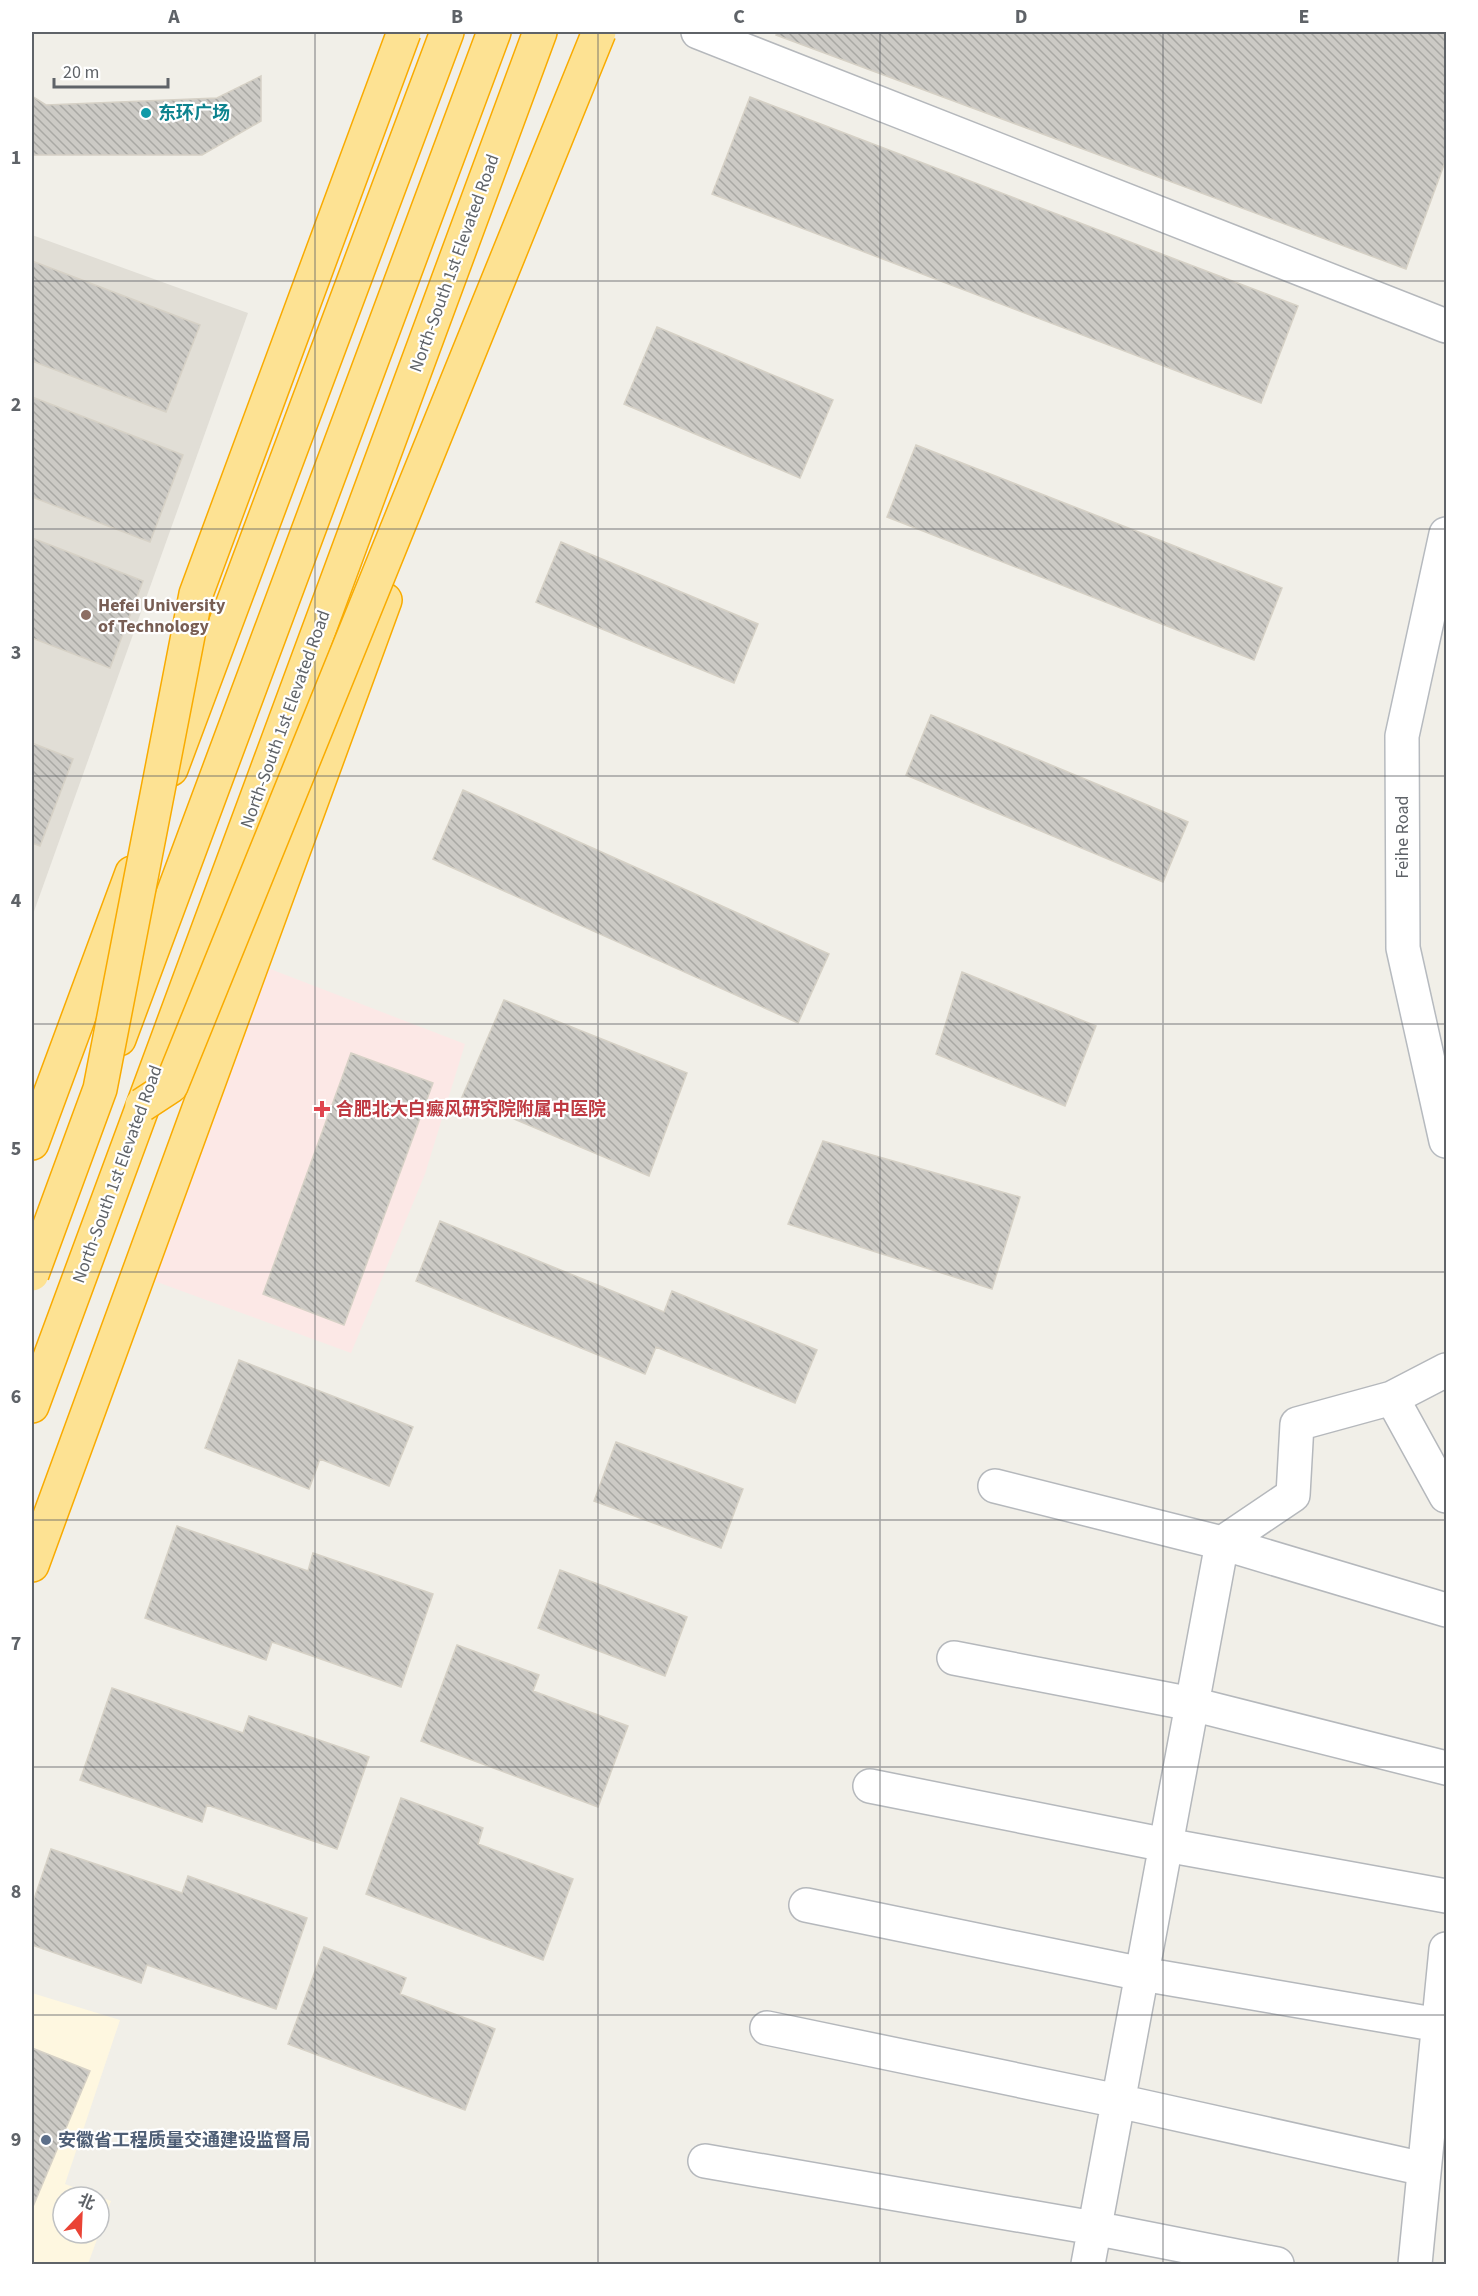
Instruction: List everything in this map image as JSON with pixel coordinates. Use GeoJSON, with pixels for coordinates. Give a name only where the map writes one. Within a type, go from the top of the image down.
{"type":"FeatureCollection","features":[{"type":"Feature","properties":{"kind":"highway"},"geometry":{"type":"LineString","coordinates":[[100,1089],[196,594],[404,32]]}},
{"type":"Feature","properties":{"kind":"highway"},"geometry":{"type":"LineString","coordinates":[[32,1143],[447,32]]}},
{"type":"Feature","properties":{"kind":"highway"},"geometry":{"type":"LineString","coordinates":[[32,1274],[494,32]]}},
{"type":"Feature","properties":{"kind":"highway","name":"North-South 1st Elevated Road"},"geometry":{"type":"LineString","coordinates":[[32,1406],[540,32]]}},
{"type":"Feature","properties":{"kind":"highway"},"geometry":{"type":"LineString","coordinates":[[32,1564],[592,32]]}},
{"type":"Feature","properties":{"kind":"highway"},"geometry":{"type":"LineString","coordinates":[[142,1105],[171,1086],[599,32]]}},
{"type":"Feature","properties":{"kind":"street"},"geometry":{"type":"LineString","coordinates":[[698,32],[1446,326]]}},
{"type":"Feature","properties":{"kind":"street","name":"Feihe Road"},"geometry":{"type":"LineString","coordinates":[[1446,534],[1401,736],[1403,948],[1446,1141]]}},
{"type":"Feature","properties":{"kind":"street"},"geometry":{"type":"LineString","coordinates":[[1088,2265],[1222,1543],[1293,1496],[1297,1424],[1392,1398],[1446,1370]]}},
{"type":"Feature","properties":{"kind":"street"},"geometry":{"type":"LineString","coordinates":[[1392,1398],[1446,1496]]}},
{"type":"Feature","properties":{"kind":"street"},"geometry":{"type":"LineString","coordinates":[[995,1486],[1222,1543],[1446,1610]]}},
{"type":"Feature","properties":{"kind":"street"},"geometry":{"type":"LineString","coordinates":[[954,1658],[1192,1704],[1446,1768]]}},
{"type":"Feature","properties":{"kind":"street"},"geometry":{"type":"LineString","coordinates":[[870,1786],[1166,1845],[1446,1896]]}},
{"type":"Feature","properties":{"kind":"street"},"geometry":{"type":"LineString","coordinates":[[806,1905],[1142,1974],[1439,2025]]}},
{"type":"Feature","properties":{"kind":"street"},"geometry":{"type":"LineString","coordinates":[[1415,2265],[1446,1949]]}},
{"type":"Feature","properties":{"kind":"street"},"geometry":{"type":"LineString","coordinates":[[767,2028],[1118,2101],[1424,2169]]}},
{"type":"Feature","properties":{"kind":"street"},"geometry":{"type":"LineString","coordinates":[[705,2161],[1094,2228],[1277,2265]]}},
{"type":"Feature","properties":{"kind":"shaded area","name":"Hefei University of Technology"},"geometry":{"type":"Polygon","coordinates":[[[32,235],[248,313],[32,917],[32,235]]]}},
{"type":"Feature","properties":{"kind":"shaded area","name":"合肥北大白癜风研究院附属中医院"},"geometry":{"type":"Polygon","coordinates":[[[252,962],[465,1044],[425,1174],[351,1353],[138,1275],[252,962]]]}},
{"type":"Feature","properties":{"kind":"shaded area"},"geometry":{"type":"Polygon","coordinates":[[[32,1993],[120,2020],[65,2184],[68,2185],[51,2185],[51,2245],[95,2245],[88,2264],[32,2264],[32,1993]]]}},
{"type":"Feature","properties":{"kind":"building"},"geometry":{"type":"Polygon","coordinates":[[[777,32],[1446,32],[1446,159],[1406,269],[776,35],[777,32]]]}},
{"type":"Feature","properties":{"kind":"building","name":"东环广场"},"geometry":{"type":"Polygon","coordinates":[[[261,76],[261,121],[202,155],[32,155],[32,96],[46,105],[217,98],[261,76]]]}},
{"type":"Feature","properties":{"kind":"building"},"geometry":{"type":"Polygon","coordinates":[[[750,97],[1298,306],[1261,403],[712,194],[750,97]]]}},
{"type":"Feature","properties":{"kind":"building"},"geometry":{"type":"Polygon","coordinates":[[[32,261],[200,325],[166,412],[32,361],[32,261]]]}},
{"type":"Feature","properties":{"kind":"building"},"geometry":{"type":"Polygon","coordinates":[[[657,327],[833,400],[800,478],[624,404],[657,327]]]}},
{"type":"Feature","properties":{"kind":"building"},"geometry":{"type":"Polygon","coordinates":[[[32,397],[183,455],[150,542],[32,497],[32,397]]]}},
{"type":"Feature","properties":{"kind":"building"},"geometry":{"type":"Polygon","coordinates":[[[916,445],[1282,588],[1254,660],[887,517],[916,445]]]}},
{"type":"Feature","properties":{"kind":"building"},"geometry":{"type":"Polygon","coordinates":[[[32,538],[143,581],[110,668],[32,638],[32,538]]]}},
{"type":"Feature","properties":{"kind":"building"},"geometry":{"type":"Polygon","coordinates":[[[561,542],[758,624],[734,683],[536,602],[561,542]]]}},
{"type":"Feature","properties":{"kind":"building"},"geometry":{"type":"Polygon","coordinates":[[[931,715],[1188,822],[1163,882],[906,775],[931,715]]]}},
{"type":"Feature","properties":{"kind":"building"},"geometry":{"type":"Polygon","coordinates":[[[32,743],[73,759],[40,846],[32,843],[32,743]]]}},
{"type":"Feature","properties":{"kind":"building"},"geometry":{"type":"Polygon","coordinates":[[[463,790],[829,954],[798,1023],[433,859],[463,790]]]}},
{"type":"Feature","properties":{"kind":"building"},"geometry":{"type":"Polygon","coordinates":[[[962,972],[1096,1026],[1065,1106],[936,1054],[962,972]]]}},
{"type":"Feature","properties":{"kind":"building"},"geometry":{"type":"Polygon","coordinates":[[[504,1000],[687,1073],[649,1176],[462,1097],[504,1000]]]}},
{"type":"Feature","properties":{"kind":"building"},"geometry":{"type":"Polygon","coordinates":[[[351,1053],[433,1083],[344,1325],[263,1294],[351,1053]]]}},
{"type":"Feature","properties":{"kind":"building"},"geometry":{"type":"Polygon","coordinates":[[[823,1141],[1020,1197],[992,1289],[788,1224],[823,1141]]]}},
{"type":"Feature","properties":{"kind":"building"},"geometry":{"type":"Polygon","coordinates":[[[440,1221],[664,1312],[672,1291],[817,1350],[795,1403],[656,1347],[645,1374],[416,1281],[440,1221]]]}},
{"type":"Feature","properties":{"kind":"building"},"geometry":{"type":"Polygon","coordinates":[[[239,1360],[413,1427],[389,1486],[320,1459],[309,1489],[205,1448],[239,1360]]]}},
{"type":"Feature","properties":{"kind":"building"},"geometry":{"type":"Polygon","coordinates":[[[616,1442],[743,1489],[721,1548],[594,1501],[616,1442]]]}},
{"type":"Feature","properties":{"kind":"building"},"geometry":{"type":"Polygon","coordinates":[[[177,1526],[308,1571],[313,1553],[433,1594],[401,1687],[272,1642],[266,1660],[145,1618],[177,1526]]]}},
{"type":"Feature","properties":{"kind":"building"},"geometry":{"type":"Polygon","coordinates":[[[560,1570],[687,1617],[665,1676],[538,1628],[560,1570]]]}},
{"type":"Feature","properties":{"kind":"building"},"geometry":{"type":"Polygon","coordinates":[[[457,1645],[539,1675],[533,1691],[628,1726],[598,1807],[421,1741],[457,1645]]]}},
{"type":"Feature","properties":{"kind":"building"},"geometry":{"type":"Polygon","coordinates":[[[112,1688],[243,1733],[249,1716],[369,1757],[337,1849],[207,1805],[202,1822],[80,1780],[112,1688]]]}},
{"type":"Feature","properties":{"kind":"building"},"geometry":{"type":"Polygon","coordinates":[[[401,1798],[483,1828],[478,1844],[573,1879],[543,1960],[366,1894],[401,1798]]]}},
{"type":"Feature","properties":{"kind":"building"},"geometry":{"type":"Polygon","coordinates":[[[51,1849],[182,1893],[188,1876],[307,1918],[276,2009],[147,1965],[141,1983],[32,1945],[32,1905],[51,1849]]]}},
{"type":"Feature","properties":{"kind":"building"},"geometry":{"type":"Polygon","coordinates":[[[324,1947],[406,1978],[400,1994],[495,2029],[465,2110],[288,2044],[324,1947]]]}},
{"type":"Feature","properties":{"kind":"building","name":"安徽省工程质量交通建设监督局"},"geometry":{"type":"Polygon","coordinates":[[[32,2048],[90,2071],[32,2209],[32,2048]]]}},
{"type":"Feature","properties":{"kind":"place","name":"东环广场"},"geometry":{"type":"Point","coordinates":[146,113]}},
{"type":"Feature","properties":{"kind":"place","name":"Hefei University of Technology"},"geometry":{"type":"Point","coordinates":[86,615]}},
{"type":"Feature","properties":{"kind":"place","name":"合肥北大白癜风研究院附属中医院"},"geometry":{"type":"Point","coordinates":[322,1109]}},
{"type":"Feature","properties":{"kind":"place","name":"安徽省工程质量交通建设监督局"},"geometry":{"type":"Point","coordinates":[46,2140]}}]}
